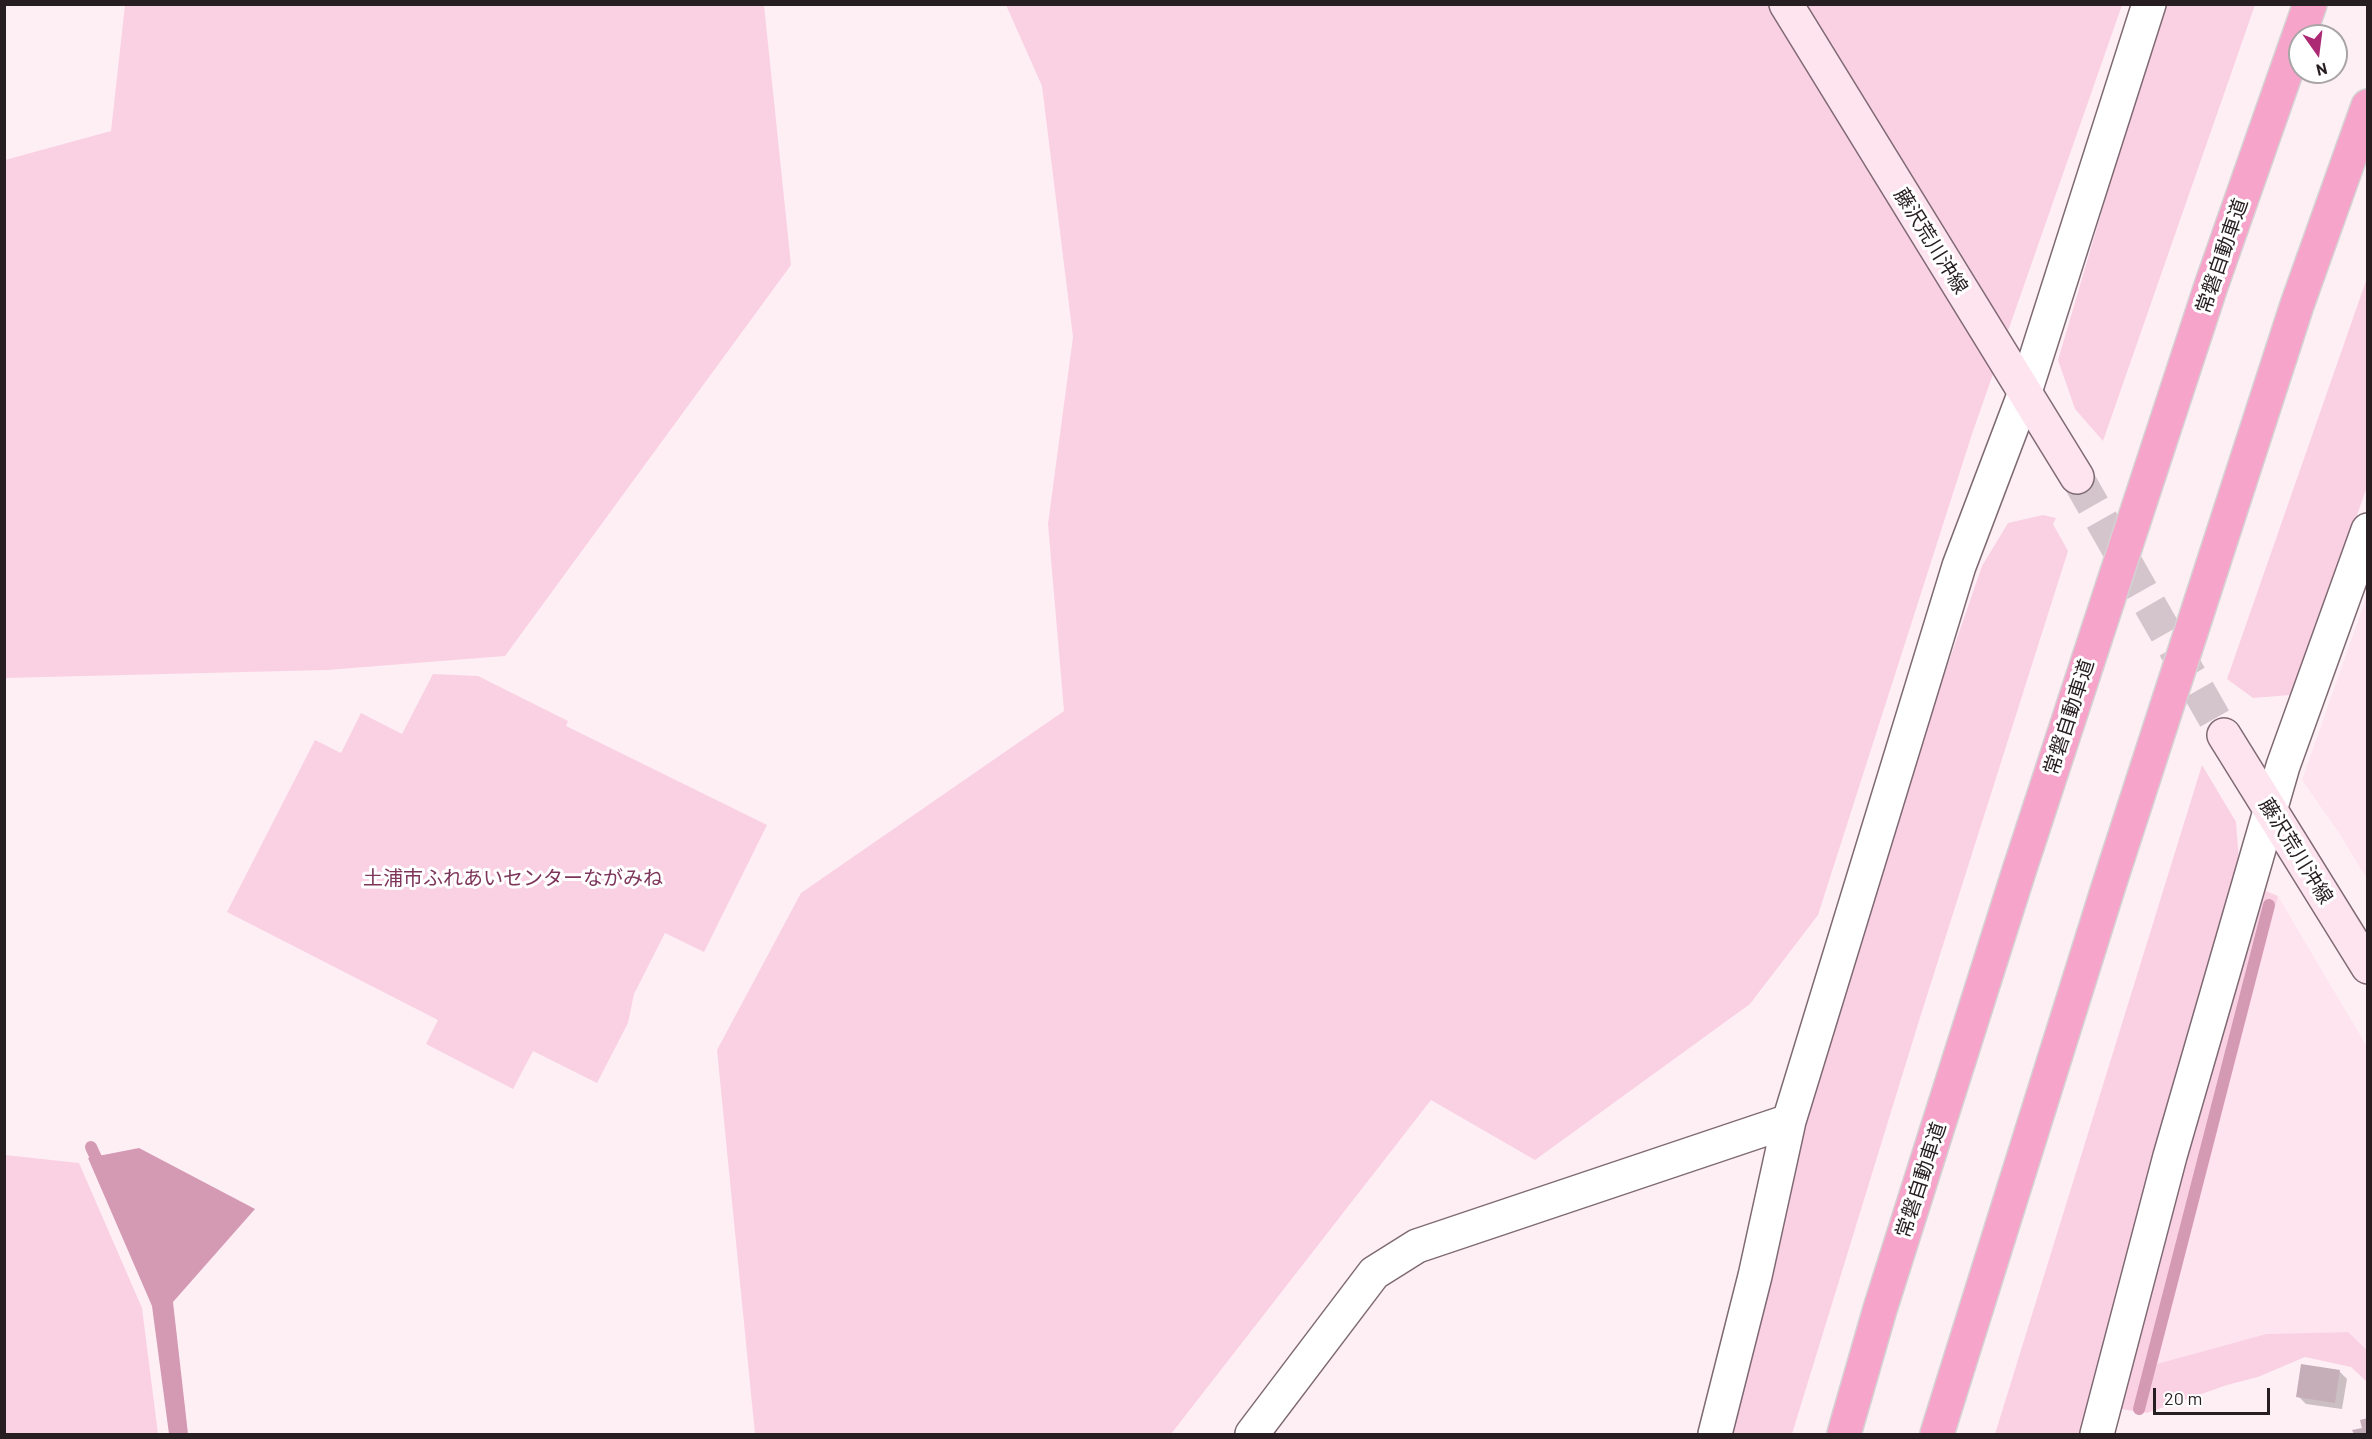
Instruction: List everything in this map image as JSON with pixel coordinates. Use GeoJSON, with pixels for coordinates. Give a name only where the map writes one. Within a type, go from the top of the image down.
{"type":"FeatureCollection","features":[{"type":"Feature","properties":{"kind":"highway","name":"常磐自動車道"},"geometry":{"type":"LineString","coordinates":[[1844,1434],[1880,1309],[2019,871],[2211,286],[2310,4]]}},
{"type":"Feature","properties":{"kind":"highway"},"geometry":{"type":"LineString","coordinates":[[1937,1434],[2101,910],[2297,305],[2367,106]]}},
{"type":"Feature","properties":{"kind":"main road","name":"藤沢荒川沖線"},"geometry":{"type":"LineString","coordinates":[[1786,4],[2077,477]]}},
{"type":"Feature","properties":{"kind":"main road","name":"藤沢荒川沖線"},"geometry":{"type":"LineString","coordinates":[[2224,735],[2367,967]]}},
{"type":"Feature","properties":{"kind":"street"},"geometry":{"type":"LineString","coordinates":[[1715,1434],[1755,1276],[1789,1121],[1959,566],[2025,392],[2149,4]]}},
{"type":"Feature","properties":{"kind":"street"},"geometry":{"type":"LineString","coordinates":[[2097,1434],[2170,1156],[2270,808],[2289,746],[2367,530]]}},
{"type":"Feature","properties":{"kind":"street"},"geometry":{"type":"LineString","coordinates":[[1251,1434],[1374,1274],[1417,1246],[1789,1121]]}},
{"type":"Feature","properties":{"kind":"shaded area"},"geometry":{"type":"Polygon","coordinates":[[[2367,595],[2367,879],[2339,833],[2302,780],[2367,595]]]}},
{"type":"Feature","properties":{"kind":"shaded area"},"geometry":{"type":"Polygon","coordinates":[[[2278,896],[2367,1047],[2367,1350],[2347,1332],[2266,1334],[2156,1365],[2278,896]]]}},
{"type":"Feature","properties":{"kind":"shaded area"},"geometry":{"type":"Polygon","coordinates":[[[139,1148],[255,1209],[173,1302],[188,1434],[169,1434],[152,1306],[88,1158],[139,1148]]]}},
{"type":"Feature","properties":{"kind":"green space"},"geometry":{"type":"Polygon","coordinates":[[[125,5],[764,5],[791,265],[505,656],[327,670],[5,678],[5,160],[111,131],[125,5]]]}},
{"type":"Feature","properties":{"kind":"green space"},"geometry":{"type":"Polygon","coordinates":[[[1006,5],[2122,5],[1972,434],[1818,915],[1750,1004],[1535,1160],[1431,1100],[1171,1434],[755,1434],[717,1050],[801,893],[1064,711],[1048,524],[1073,337],[1042,86],[1006,5]]]}},
{"type":"Feature","properties":{"kind":"green space"},"geometry":{"type":"Polygon","coordinates":[[[2166,5],[2255,5],[2103,441],[2075,409],[2058,360],[2144,68],[2166,5]]]}},
{"type":"Feature","properties":{"kind":"green space"},"geometry":{"type":"Polygon","coordinates":[[[2367,278],[2367,487],[2303,666],[2290,695],[2253,698],[2227,679],[2367,278]]]}},
{"type":"Feature","properties":{"kind":"green space"},"geometry":{"type":"Polygon","coordinates":[[[2043,515],[2056,518],[2053,524],[2068,551],[1918,1024],[1792,1434],[1732,1434],[1818,1075],[1918,751],[1982,566],[2008,523],[2043,515]]]}},
{"type":"Feature","properties":{"kind":"green space","name":"土浦市ふれあいセンターながみね"},"geometry":{"type":"Polygon","coordinates":[[[433,674],[478,676],[568,721],[566,726],[767,825],[704,952],[665,933],[634,994],[628,1023],[597,1083],[533,1051],[513,1089],[426,1044],[438,1020],[227,912],[315,740],[341,753],[361,713],[402,734],[433,674]]]}},
{"type":"Feature","properties":{"kind":"green space"},"geometry":{"type":"Polygon","coordinates":[[[2202,765],[2236,822],[2239,861],[2081,1434],[1995,1434],[2202,765]]]}},
{"type":"Feature","properties":{"kind":"green space"},"geometry":{"type":"Polygon","coordinates":[[[2263,890],[2278,896],[2157,1364],[2266,1334],[2348,1332],[2367,1350],[2367,1382],[2351,1367],[2305,1357],[2258,1377],[2227,1385],[2147,1413],[2121,1409],[2185,1161],[2263,890]]]}},
{"type":"Feature","properties":{"kind":"green space"},"geometry":{"type":"Polygon","coordinates":[[[5,1155],[79,1163],[142,1308],[158,1434],[5,1434],[5,1155]]]}},
{"type":"Feature","properties":{"kind":"building"},"geometry":{"type":"Polygon","coordinates":[[[2301,1364],[2340,1370],[2335,1403],[2296,1397],[2301,1364]]]}},
{"type":"Feature","properties":{"kind":"building"},"geometry":{"type":"Polygon","coordinates":[[[2368,1418],[2368,1434],[2354,1434],[2352,1430],[2362,1428],[2360,1420],[2368,1418]]]}},
{"type":"Feature","properties":{"kind":"waterway"},"geometry":{"type":"LineString","coordinates":[[2139,1409],[2269,905]]}},
{"type":"Feature","properties":{"kind":"waterway"},"geometry":{"type":"LineString","coordinates":[[91,1147],[102,1171]]}},
{"type":"Feature","properties":{"kind":"tunnel"},"geometry":{"type":"LineString","coordinates":[[2077,477],[2224,735]]}}]}
